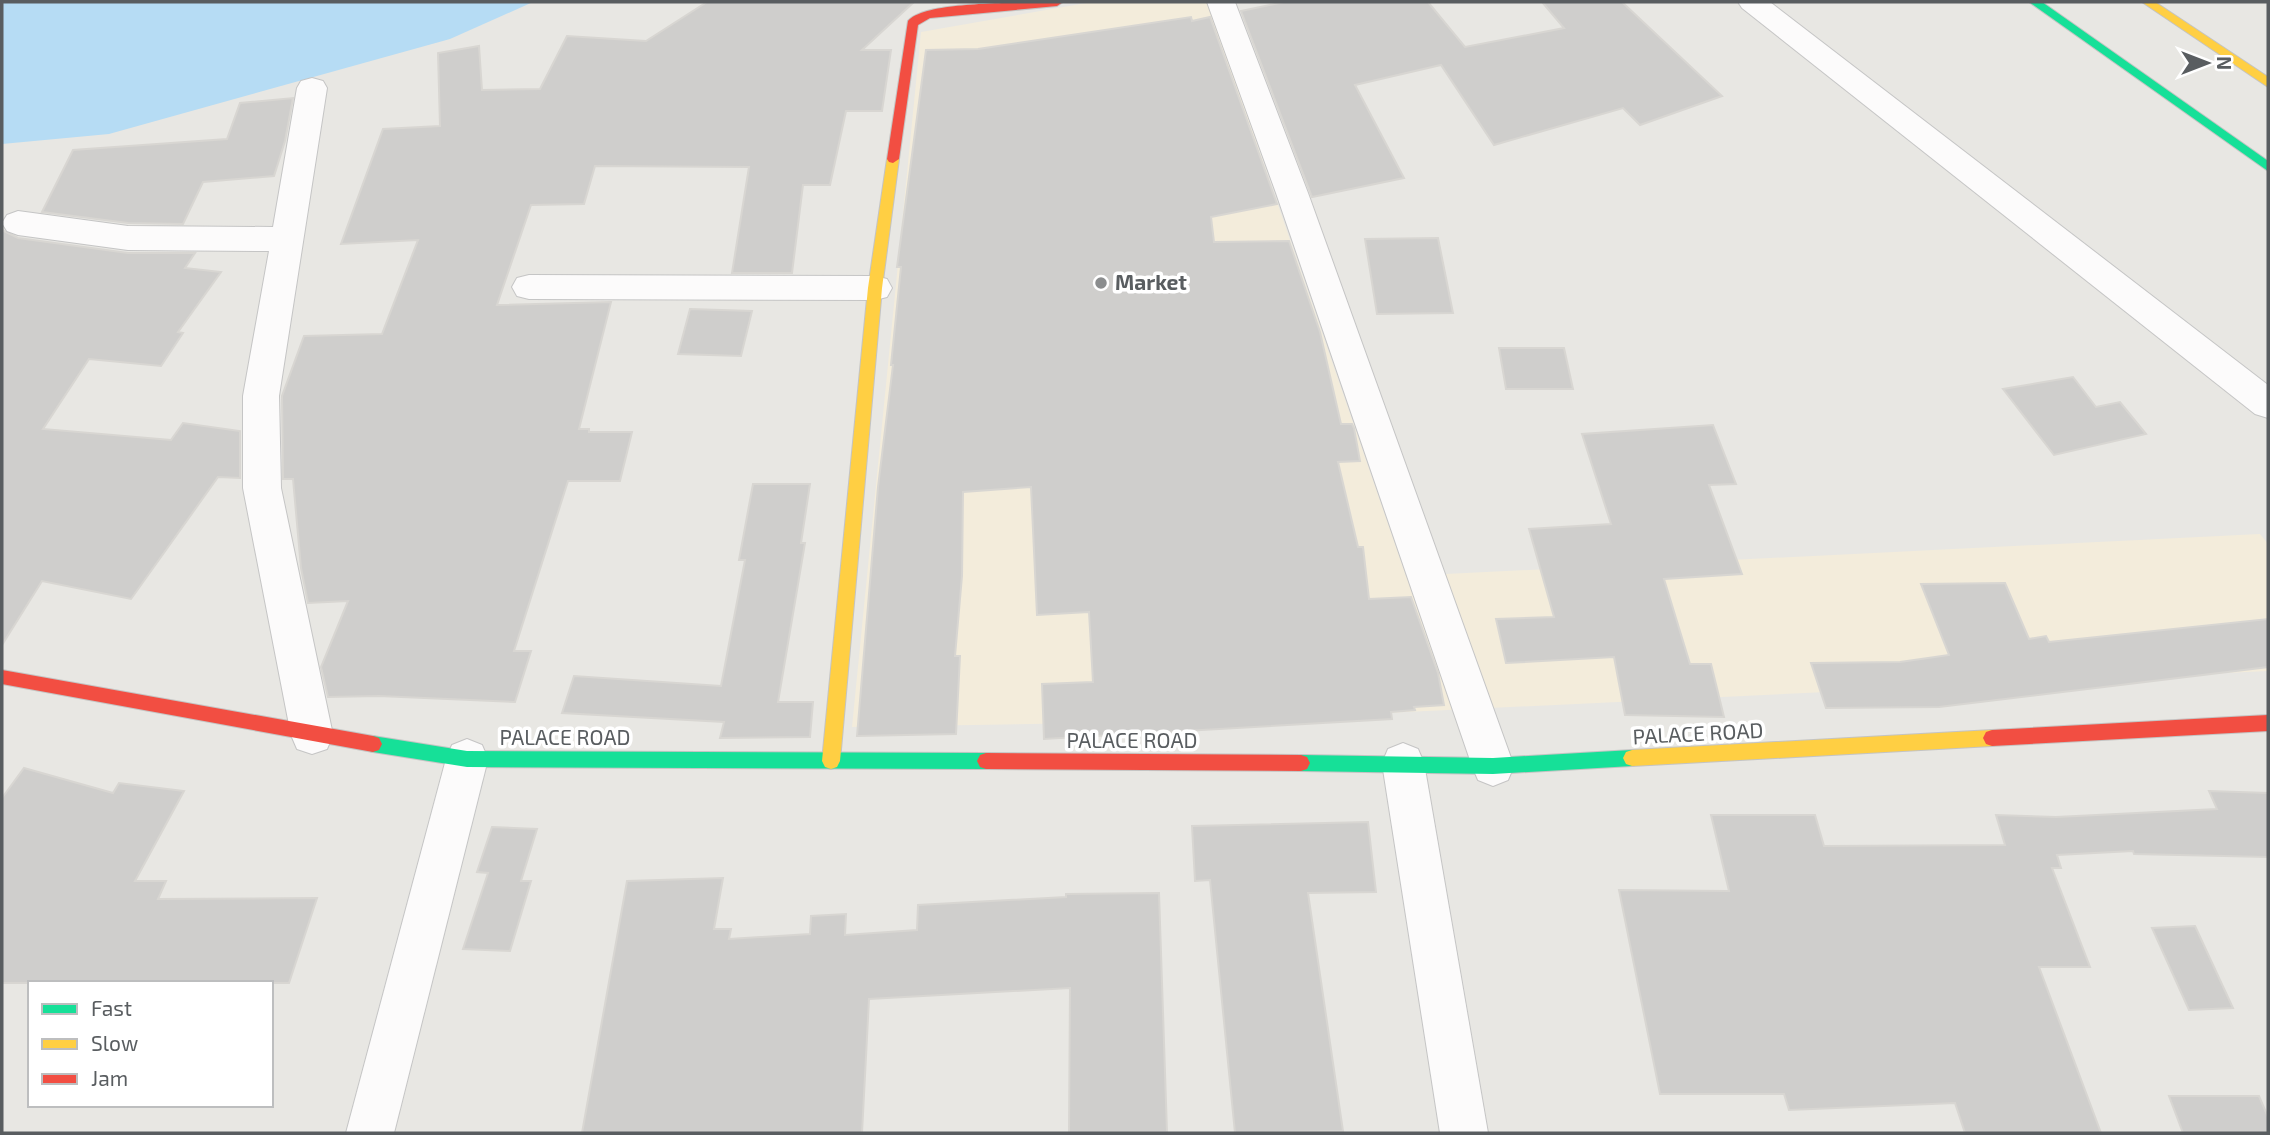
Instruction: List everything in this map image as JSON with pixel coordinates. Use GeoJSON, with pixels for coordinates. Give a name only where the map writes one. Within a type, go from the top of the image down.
{"type":"FeatureCollection","features":[{"type":"Feature","properties":{"kind":"main road"},"geometry":{"type":"LineString","coordinates":[[831,761],[875,288],[912,24],[917,18],[928,14],[1057,2]]}},
{"type":"Feature","properties":{"kind":"main road"},"geometry":{"type":"LineString","coordinates":[[2035,2],[2268,166]]}},
{"type":"Feature","properties":{"kind":"main road"},"geometry":{"type":"LineString","coordinates":[[2147,2],[2268,83]]}},
{"type":"Feature","properties":{"kind":"main road","name":"PALACE ROAD"},"geometry":{"type":"LineString","coordinates":[[2,677],[312,735],[467,759],[1403,763],[1493,766],[2268,723]]}},
{"type":"Feature","properties":{"kind":"street"},"geometry":{"type":"LineString","coordinates":[[1221,2],[1292,193],[1493,766]]}},
{"type":"Feature","properties":{"kind":"street"},"geometry":{"type":"LineString","coordinates":[[1752,2],[2268,404]]}},
{"type":"Feature","properties":{"kind":"street"},"geometry":{"type":"LineString","coordinates":[[312,735],[262,488],[261,396],[313,88]]}},
{"type":"Feature","properties":{"kind":"street"},"geometry":{"type":"LineString","coordinates":[[18,223],[128,238],[287,239]]}},
{"type":"Feature","properties":{"kind":"street"},"geometry":{"type":"LineString","coordinates":[[529,286],[875,288]]}},
{"type":"Feature","properties":{"kind":"street"},"geometry":{"type":"LineString","coordinates":[[370,1133],[467,759]]}},
{"type":"Feature","properties":{"kind":"street"},"geometry":{"type":"LineString","coordinates":[[1403,763],[1464,1133]]}},
{"type":"Feature","properties":{"kind":"shaded area","name":"Market"},"geometry":{"type":"Polygon","coordinates":[[[1092,2],[1208,2],[1406,576],[2260,534],[2268,544],[2268,671],[1219,721],[852,727],[921,32],[1092,2]]]}},
{"type":"Feature","properties":{"kind":"water"},"geometry":{"type":"Polygon","coordinates":[[[2,2],[533,2],[450,39],[109,134],[2,144],[2,2]]]}},
{"type":"Feature","properties":{"kind":"building"},"geometry":{"type":"Polygon","coordinates":[[[707,2],[914,2],[862,50],[891,50],[882,111],[846,111],[830,185],[803,185],[792,273],[732,273],[749,167],[595,166],[584,204],[531,205],[497,305],[611,302],[579,429],[589,429],[589,432],[632,432],[620,481],[568,481],[514,651],[531,651],[515,702],[379,696],[328,697],[321,667],[348,601],[308,603],[301,568],[293,479],[283,479],[282,396],[304,336],[382,334],[418,240],[341,244],[383,129],[440,126],[438,53],[479,46],[482,90],[540,89],[567,36],[646,41],[707,2]]]}},
{"type":"Feature","properties":{"kind":"building"},"geometry":{"type":"Polygon","coordinates":[[[1284,2],[1428,2],[1465,47],[1564,28],[1542,2],[1622,2],[1722,96],[1640,125],[1623,108],[1494,145],[1441,65],[1355,85],[1404,178],[1312,197],[1241,11],[1284,2]]]}},
{"type":"Feature","properties":{"kind":"building","name":"Market"},"geometry":{"type":"Polygon","coordinates":[[[1191,17],[1192,21],[1210,17],[1277,204],[1211,217],[1214,242],[1289,241],[1320,332],[1341,424],[1352,424],[1354,428],[1360,461],[1338,462],[1358,547],[1363,547],[1369,599],[1411,597],[1438,673],[1444,705],[1391,712],[1392,719],[1044,739],[1042,684],[1093,682],[1089,612],[1037,615],[1031,487],[963,492],[962,576],[955,656],[960,656],[956,734],[857,736],[878,487],[893,365],[901,267],[897,267],[926,50],[978,49],[1191,17]]]}},
{"type":"Feature","properties":{"kind":"building"},"geometry":{"type":"Polygon","coordinates":[[[293,98],[285,141],[274,176],[203,182],[183,224],[128,223],[42,212],[73,150],[227,139],[240,103],[293,98]]]}},
{"type":"Feature","properties":{"kind":"building"},"geometry":{"type":"Polygon","coordinates":[[[2,230],[18,238],[128,253],[195,253],[185,268],[221,272],[178,332],[183,333],[161,366],[89,359],[43,429],[171,440],[183,423],[240,431],[240,478],[218,477],[131,599],[42,581],[2,645],[2,230]]]}},
{"type":"Feature","properties":{"kind":"building"},"geometry":{"type":"Polygon","coordinates":[[[1438,238],[1453,313],[1377,314],[1365,239],[1438,238]]]}},
{"type":"Feature","properties":{"kind":"building"},"geometry":{"type":"Polygon","coordinates":[[[690,309],[752,311],[741,356],[678,354],[690,309]]]}},
{"type":"Feature","properties":{"kind":"building"},"geometry":{"type":"Polygon","coordinates":[[[1499,348],[1564,348],[1573,389],[1506,389],[1499,348]]]}},
{"type":"Feature","properties":{"kind":"building"},"geometry":{"type":"Polygon","coordinates":[[[2073,377],[2096,407],[2120,402],[2146,434],[2054,455],[2003,389],[2073,377]]]}},
{"type":"Feature","properties":{"kind":"building"},"geometry":{"type":"Polygon","coordinates":[[[1713,425],[1736,484],[1709,485],[1742,574],[1664,579],[1690,664],[1711,664],[1724,717],[1625,715],[1614,657],[1506,663],[1496,619],[1554,617],[1529,529],[1611,524],[1582,434],[1713,425]]]}},
{"type":"Feature","properties":{"kind":"building"},"geometry":{"type":"Polygon","coordinates":[[[753,484],[810,484],[801,543],[805,543],[778,702],[813,702],[810,737],[720,738],[724,722],[562,713],[574,676],[721,686],[745,560],[739,560],[753,484]]]}},
{"type":"Feature","properties":{"kind":"building"},"geometry":{"type":"Polygon","coordinates":[[[2005,583],[2029,639],[2046,636],[2049,642],[2268,619],[2268,667],[1939,707],[1826,708],[1811,663],[1900,662],[1949,655],[1921,584],[2005,583]]]}},
{"type":"Feature","properties":{"kind":"building"},"geometry":{"type":"Polygon","coordinates":[[[24,768],[113,793],[119,783],[184,791],[135,881],[166,881],[158,899],[317,898],[289,983],[2,983],[2,798],[24,768]]]}},
{"type":"Feature","properties":{"kind":"building"},"geometry":{"type":"Polygon","coordinates":[[[2209,791],[2268,793],[2268,857],[2134,854],[2133,851],[2057,855],[2061,868],[2052,868],[2090,967],[2039,967],[2101,1133],[1965,1133],[1955,1103],[1789,1110],[1784,1094],[1660,1094],[1619,890],[1729,891],[1711,815],[1815,815],[1824,846],[2005,845],[1996,815],[2056,817],[2217,809],[2209,791]]]}},
{"type":"Feature","properties":{"kind":"building"},"geometry":{"type":"Polygon","coordinates":[[[1368,822],[1376,892],[1308,893],[1343,1131],[1235,1133],[1210,880],[1195,881],[1192,826],[1368,822]]]}},
{"type":"Feature","properties":{"kind":"building"},"geometry":{"type":"Polygon","coordinates":[[[492,827],[537,829],[521,881],[531,881],[510,951],[463,949],[488,873],[477,872],[492,827]]]}},
{"type":"Feature","properties":{"kind":"building"},"geometry":{"type":"Polygon","coordinates":[[[723,878],[714,929],[731,929],[729,939],[810,934],[811,916],[846,914],[845,935],[917,930],[918,905],[1066,897],[1066,894],[1159,893],[1167,1132],[1069,1133],[1070,988],[869,999],[862,1133],[582,1133],[627,881],[723,878]]]}},
{"type":"Feature","properties":{"kind":"building"},"geometry":{"type":"Polygon","coordinates":[[[2195,926],[2233,1008],[2189,1010],[2152,928],[2195,926]]]}},
{"type":"Feature","properties":{"kind":"building"},"geometry":{"type":"Polygon","coordinates":[[[2169,1096],[2259,1096],[2268,1117],[2268,1133],[2183,1133],[2169,1096]]]}},
{"type":"Feature","properties":{"kind":"traffic: fast"},"geometry":{"type":"LineString","coordinates":[[2035,2],[2268,167]]}},
{"type":"Feature","properties":{"kind":"traffic: fast"},"geometry":{"type":"LineString","coordinates":[[373,744],[467,759],[986,761]]}},
{"type":"Feature","properties":{"kind":"traffic: fast"},"geometry":{"type":"LineString","coordinates":[[1301,763],[1493,766],[1632,758]]}},
{"type":"Feature","properties":{"kind":"traffic: slow"},"geometry":{"type":"LineString","coordinates":[[2148,2],[2268,83]]}},
{"type":"Feature","properties":{"kind":"traffic: slow"},"geometry":{"type":"LineString","coordinates":[[831,761],[875,288],[893,159]]}},
{"type":"Feature","properties":{"kind":"traffic: slow"},"geometry":{"type":"LineString","coordinates":[[1632,758],[1992,738]]}},
{"type":"Feature","properties":{"kind":"traffic: jam"},"geometry":{"type":"LineString","coordinates":[[893,159],[912,24],[917,18],[928,14],[1057,2]]}},
{"type":"Feature","properties":{"kind":"traffic: jam"},"geometry":{"type":"LineString","coordinates":[[2,677],[373,744]]}},
{"type":"Feature","properties":{"kind":"traffic: jam"},"geometry":{"type":"LineString","coordinates":[[1992,738],[2268,723]]}},
{"type":"Feature","properties":{"kind":"traffic: jam"},"geometry":{"type":"LineString","coordinates":[[986,761],[1301,763]]}},
{"type":"Feature","properties":{"kind":"place","name":"Market"},"geometry":{"type":"Point","coordinates":[1101,283]}}]}
